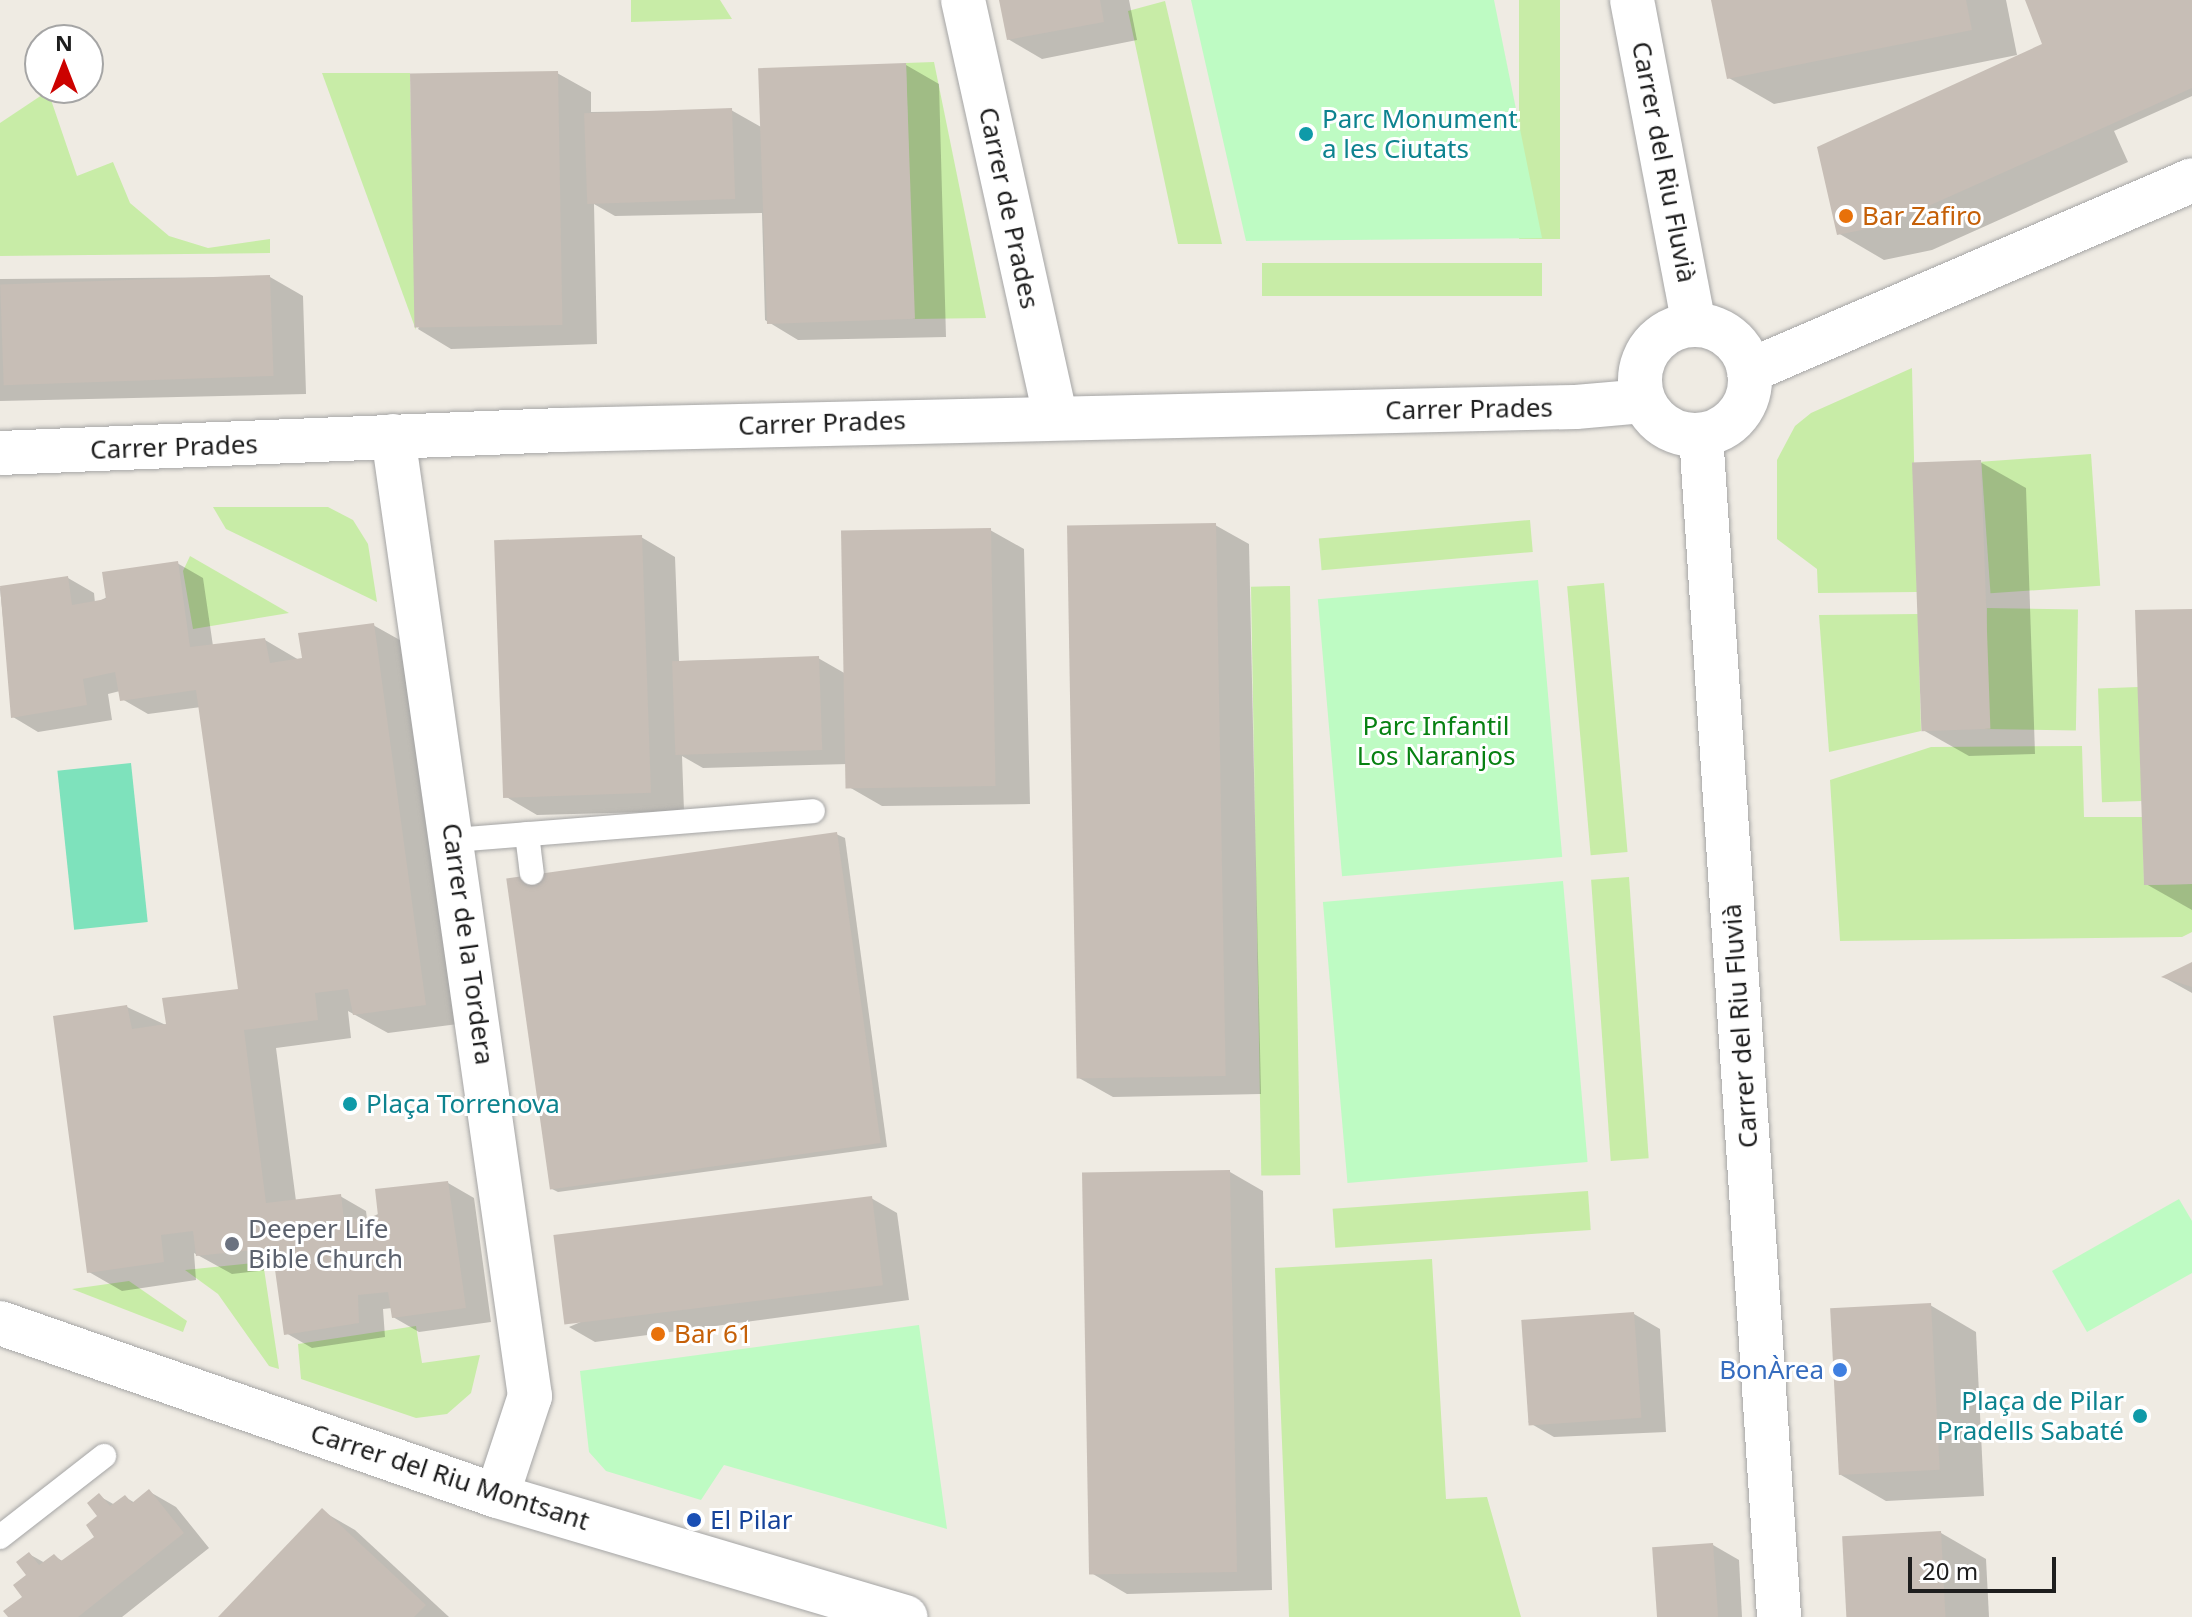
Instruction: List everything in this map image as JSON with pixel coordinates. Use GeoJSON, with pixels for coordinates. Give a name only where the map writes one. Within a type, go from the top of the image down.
{"type":"FeatureCollection","features":[{"type":"Feature","properties":{"kind":"street","name":"Carrer de Prades"},"geometry":{"type":"LineString","coordinates":[[963,0],[1055,416]]}},
{"type":"Feature","properties":{"kind":"street","name":"Carrer del Riu Fluvià"},"geometry":{"type":"LineString","coordinates":[[1632,0],[1694,324]]}},
{"type":"Feature","properties":{"kind":"street"},"geometry":{"type":"LineString","coordinates":[[1749,371],[2192,180]]}},
{"type":"Feature","properties":{"kind":"street"},"geometry":{"type":"LineString","coordinates":[[1694,324],[1728,335],[1749,371],[1749,393],[1739,413],[1723,428],[1701,435],[1680,434],[1661,424],[1643,401],[1642,366],[1651,347],[1667,333],[1694,324]]}},
{"type":"Feature","properties":{"kind":"street","name":"Carrer Prades"},"geometry":{"type":"LineString","coordinates":[[0,453],[393,436],[1055,416],[1576,407],[1643,401]]}},
{"type":"Feature","properties":{"kind":"street","name":"Carrer del Riu Fluvià"},"geometry":{"type":"LineString","coordinates":[[1701,435],[1779,1617]]}},
{"type":"Feature","properties":{"kind":"street","name":"Carrer de la Tordera"},"geometry":{"type":"LineString","coordinates":[[393,436],[454,840],[530,1396],[497,1496]]}},
{"type":"Feature","properties":{"kind":"street","name":"Carrer del Riu Montsant"},"geometry":{"type":"LineString","coordinates":[[0,1323],[497,1496],[905,1617]]}},
{"type":"Feature","properties":{"kind":"lane"},"geometry":{"type":"LineString","coordinates":[[454,840],[813,811]]}},
{"type":"Feature","properties":{"kind":"lane"},"geometry":{"type":"LineString","coordinates":[[527,834],[532,873]]}},
{"type":"Feature","properties":{"kind":"lane"},"geometry":{"type":"LineString","coordinates":[[0,1537],[104,1456]]}},
{"type":"Feature","properties":{"kind":"green space"},"geometry":{"type":"Polygon","coordinates":[[[631,0],[720,0],[732,19],[631,22],[631,0]]]}},
{"type":"Feature","properties":{"kind":"green space"},"geometry":{"type":"Polygon","coordinates":[[[1191,0],[1494,0],[1542,238],[1246,241],[1191,0]]]}},
{"type":"Feature","properties":{"kind":"green space"},"geometry":{"type":"Polygon","coordinates":[[[1519,0],[1560,0],[1560,239],[1519,239],[1519,0]]]}},
{"type":"Feature","properties":{"kind":"green space"},"geometry":{"type":"Polygon","coordinates":[[[1165,1],[1222,244],[1178,244],[1128,11],[1165,1]]]}},
{"type":"Feature","properties":{"kind":"green space"},"geometry":{"type":"Polygon","coordinates":[[[934,62],[986,318],[913,319],[906,63],[934,62]]]}},
{"type":"Feature","properties":{"kind":"green space"},"geometry":{"type":"Polygon","coordinates":[[[322,73],[410,73],[416,330],[322,73]]]}},
{"type":"Feature","properties":{"kind":"green space"},"geometry":{"type":"Polygon","coordinates":[[[28,104],[52,104],[77,176],[113,162],[130,203],[169,236],[208,248],[270,239],[270,253],[0,256],[0,123],[28,104]]]}},
{"type":"Feature","properties":{"kind":"green space"},"geometry":{"type":"Polygon","coordinates":[[[1262,263],[1542,263],[1542,296],[1262,296],[1262,263]]]}},
{"type":"Feature","properties":{"kind":"green space"},"geometry":{"type":"Polygon","coordinates":[[[1912,368],[1917,592],[1818,593],[1817,569],[1777,539],[1777,460],[1795,426],[1811,413],[1912,368]]]}},
{"type":"Feature","properties":{"kind":"green space"},"geometry":{"type":"Polygon","coordinates":[[[2091,454],[2100,586],[1990,593],[1981,462],[2091,454]]]}},
{"type":"Feature","properties":{"kind":"green space"},"geometry":{"type":"Polygon","coordinates":[[[213,507],[328,507],[353,520],[368,544],[377,602],[226,529],[213,507]]]}},
{"type":"Feature","properties":{"kind":"green space"},"geometry":{"type":"Polygon","coordinates":[[[1530,520],[1533,552],[1322,570],[1319,538],[1530,520]]]}},
{"type":"Feature","properties":{"kind":"green space"},"geometry":{"type":"Polygon","coordinates":[[[190,556],[289,613],[193,629],[183,571],[190,556]]]}},
{"type":"Feature","properties":{"kind":"green space","name":"Parc Infantil Los Naranjos"},"geometry":{"type":"Polygon","coordinates":[[[1538,580],[1562,857],[1342,876],[1318,599],[1538,580]]]}},
{"type":"Feature","properties":{"kind":"green space"},"geometry":{"type":"Polygon","coordinates":[[[1604,583],[1628,852],[1591,855],[1567,586],[1604,583]]]}},
{"type":"Feature","properties":{"kind":"green space"},"geometry":{"type":"Polygon","coordinates":[[[1290,586],[1300,1175],[1261,1176],[1251,587],[1290,586]]]}},
{"type":"Feature","properties":{"kind":"green space"},"geometry":{"type":"Polygon","coordinates":[[[1987,608],[2078,610],[2076,731],[1985,729],[1987,608]]]}},
{"type":"Feature","properties":{"kind":"green space"},"geometry":{"type":"Polygon","coordinates":[[[1918,614],[1921,731],[1829,752],[1819,615],[1918,614]]]}},
{"type":"Feature","properties":{"kind":"green space"},"geometry":{"type":"Polygon","coordinates":[[[2138,687],[2142,801],[2102,802],[2098,688],[2138,687]]]}},
{"type":"Feature","properties":{"kind":"green space"},"geometry":{"type":"Polygon","coordinates":[[[2082,746],[2084,817],[2143,817],[2144,885],[2192,884],[2192,932],[2182,937],[1840,941],[1830,780],[1931,747],[2082,746]]]}},
{"type":"Feature","properties":{"kind":"green space"},"geometry":{"type":"Polygon","coordinates":[[[131,763],[148,922],[74,930],[57,771],[131,763]]]}},
{"type":"Feature","properties":{"kind":"green space"},"geometry":{"type":"Polygon","coordinates":[[[1629,877],[1649,1158],[1611,1161],[1591,880],[1629,877]]]}},
{"type":"Feature","properties":{"kind":"green space"},"geometry":{"type":"Polygon","coordinates":[[[1563,881],[1588,1162],[1347,1183],[1323,902],[1563,881]]]}},
{"type":"Feature","properties":{"kind":"green space"},"geometry":{"type":"Polygon","coordinates":[[[1588,1191],[1591,1230],[1335,1248],[1333,1209],[1588,1191]]]}},
{"type":"Feature","properties":{"kind":"green space"},"geometry":{"type":"Polygon","coordinates":[[[2179,1199],[2192,1221],[2192,1273],[2087,1332],[2052,1271],[2179,1199]]]}},
{"type":"Feature","properties":{"kind":"green space"},"geometry":{"type":"Polygon","coordinates":[[[1432,1259],[1446,1499],[1487,1497],[1521,1617],[1289,1617],[1275,1268],[1432,1259]]]}},
{"type":"Feature","properties":{"kind":"green space"},"geometry":{"type":"Polygon","coordinates":[[[263,1262],[279,1369],[269,1366],[218,1294],[185,1270],[263,1262]]]}},
{"type":"Feature","properties":{"kind":"green space"},"geometry":{"type":"Polygon","coordinates":[[[129,1281],[187,1321],[183,1332],[72,1289],[129,1281]]]}},
{"type":"Feature","properties":{"kind":"green space"},"geometry":{"type":"Polygon","coordinates":[[[919,1325],[947,1529],[724,1465],[701,1500],[606,1471],[589,1452],[580,1371],[919,1325]]]}},
{"type":"Feature","properties":{"kind":"green space"},"geometry":{"type":"Polygon","coordinates":[[[416,1326],[422,1363],[480,1355],[471,1393],[447,1414],[416,1418],[301,1379],[298,1344],[416,1326]]]}},
{"type":"Feature","properties":{"kind":"building"},"geometry":{"type":"Polygon","coordinates":[[[999,0],[1100,0],[1104,22],[1007,40],[999,0]]]}},
{"type":"Feature","properties":{"kind":"building"},"geometry":{"type":"Polygon","coordinates":[[[1711,0],[1966,0],[1972,30],[1727,79],[1711,0]]]}},
{"type":"Feature","properties":{"kind":"building"},"geometry":{"type":"Polygon","coordinates":[[[2025,0],[2192,0],[2192,88],[1886,225],[1837,235],[1817,147],[2042,44],[2025,0]]]}},
{"type":"Feature","properties":{"kind":"building"},"geometry":{"type":"Polygon","coordinates":[[[906,63],[915,319],[767,324],[758,68],[906,63]]]}},
{"type":"Feature","properties":{"kind":"building"},"geometry":{"type":"Polygon","coordinates":[[[558,71],[562,325],[414,328],[410,74],[558,71]]]}},
{"type":"Feature","properties":{"kind":"building"},"geometry":{"type":"Polygon","coordinates":[[[732,108],[735,199],[587,204],[584,113],[732,108]]]}},
{"type":"Feature","properties":{"kind":"building"},"geometry":{"type":"Polygon","coordinates":[[[270,275],[274,376],[4,385],[0,284],[270,275]]]}},
{"type":"Feature","properties":{"kind":"building"},"geometry":{"type":"Polygon","coordinates":[[[1981,460],[1990,729],[1921,731],[1912,462],[1981,460]]]}},
{"type":"Feature","properties":{"kind":"building"},"geometry":{"type":"Polygon","coordinates":[[[1216,523],[1226,1076],[1077,1079],[1067,526],[1216,523]]]}},
{"type":"Feature","properties":{"kind":"building"},"geometry":{"type":"Polygon","coordinates":[[[991,528],[996,786],[846,789],[841,531],[991,528]]]}},
{"type":"Feature","properties":{"kind":"building"},"geometry":{"type":"Polygon","coordinates":[[[642,535],[651,793],[503,798],[494,540],[642,535]]]}},
{"type":"Feature","properties":{"kind":"building"},"geometry":{"type":"Polygon","coordinates":[[[178,561],[190,647],[265,638],[270,663],[302,658],[298,633],[374,623],[426,1005],[353,1015],[348,989],[315,993],[318,1020],[244,1030],[266,1203],[341,1194],[344,1220],[378,1216],[375,1189],[448,1181],[466,1308],[392,1318],[388,1292],[358,1295],[359,1323],[284,1335],[272,1248],[196,1256],[193,1231],[161,1235],[164,1262],[87,1273],[53,1016],[127,1005],[132,1029],[166,1024],[162,998],[238,989],[196,690],[120,701],[115,672],[83,679],[87,705],[11,718],[0,586],[68,576],[72,605],[106,599],[102,572],[178,561]]]}},
{"type":"Feature","properties":{"kind":"building"},"geometry":{"type":"Polygon","coordinates":[[[2192,609],[2192,884],[2144,885],[2135,610],[2192,609]]]}},
{"type":"Feature","properties":{"kind":"building"},"geometry":{"type":"Polygon","coordinates":[[[819,656],[822,750],[675,755],[672,661],[819,656]]]}},
{"type":"Feature","properties":{"kind":"building"},"geometry":{"type":"Polygon","coordinates":[[[837,832],[881,1143],[550,1189],[506,878],[837,832]]]}},
{"type":"Feature","properties":{"kind":"building"},"geometry":{"type":"Polygon","coordinates":[[[2192,962],[2192,987],[2161,977],[2192,962]]]}},
{"type":"Feature","properties":{"kind":"building"},"geometry":{"type":"Polygon","coordinates":[[[1230,1170],[1237,1572],[1089,1575],[1082,1173],[1230,1170]]]}},
{"type":"Feature","properties":{"kind":"building"},"geometry":{"type":"Polygon","coordinates":[[[872,1196],[883,1285],[564,1324],[553,1235],[872,1196]]]}},
{"type":"Feature","properties":{"kind":"building"},"geometry":{"type":"Polygon","coordinates":[[[1931,1303],[1940,1470],[1839,1475],[1830,1308],[1931,1303]]]}},
{"type":"Feature","properties":{"kind":"building"},"geometry":{"type":"Polygon","coordinates":[[[1634,1312],[1641,1418],[1529,1426],[1521,1320],[1634,1312]]]}},
{"type":"Feature","properties":{"kind":"building"},"geometry":{"type":"Polygon","coordinates":[[[149,1489],[184,1533],[78,1617],[8,1617],[3,1611],[22,1597],[13,1585],[26,1575],[16,1562],[29,1552],[39,1565],[54,1554],[61,1561],[94,1537],[86,1525],[97,1516],[87,1503],[99,1493],[110,1506],[125,1495],[132,1503],[149,1489]]]}},
{"type":"Feature","properties":{"kind":"building"},"geometry":{"type":"Polygon","coordinates":[[[322,1508],[426,1605],[414,1617],[218,1617],[322,1508]]]}},
{"type":"Feature","properties":{"kind":"building"},"geometry":{"type":"Polygon","coordinates":[[[1941,1531],[1946,1617],[1846,1617],[1842,1536],[1941,1531]]]}},
{"type":"Feature","properties":{"kind":"building"},"geometry":{"type":"Polygon","coordinates":[[[1713,1543],[1718,1617],[1657,1617],[1652,1547],[1713,1543]]]}},
{"type":"Feature","properties":{"kind":"place","name":"Parc Monument a les Ciutats"},"geometry":{"type":"Point","coordinates":[1306,134]}},
{"type":"Feature","properties":{"kind":"place","name":"Bar Zafiro"},"geometry":{"type":"Point","coordinates":[1846,216]}},
{"type":"Feature","properties":{"kind":"place","name":"Plaça Torrenova"},"geometry":{"type":"Point","coordinates":[350,1104]}},
{"type":"Feature","properties":{"kind":"place","name":"Deeper Life Bible Church"},"geometry":{"type":"Point","coordinates":[232,1244]}},
{"type":"Feature","properties":{"kind":"place","name":"Bar 61"},"geometry":{"type":"Point","coordinates":[658,1334]}},
{"type":"Feature","properties":{"kind":"place","name":"BonÀrea"},"geometry":{"type":"Point","coordinates":[1840,1370]}},
{"type":"Feature","properties":{"kind":"place","name":"Plaça de Pilar Pradells Sabaté"},"geometry":{"type":"Point","coordinates":[2140,1416]}},
{"type":"Feature","properties":{"kind":"place","name":"El Pilar"},"geometry":{"type":"Point","coordinates":[694,1520]}}]}
